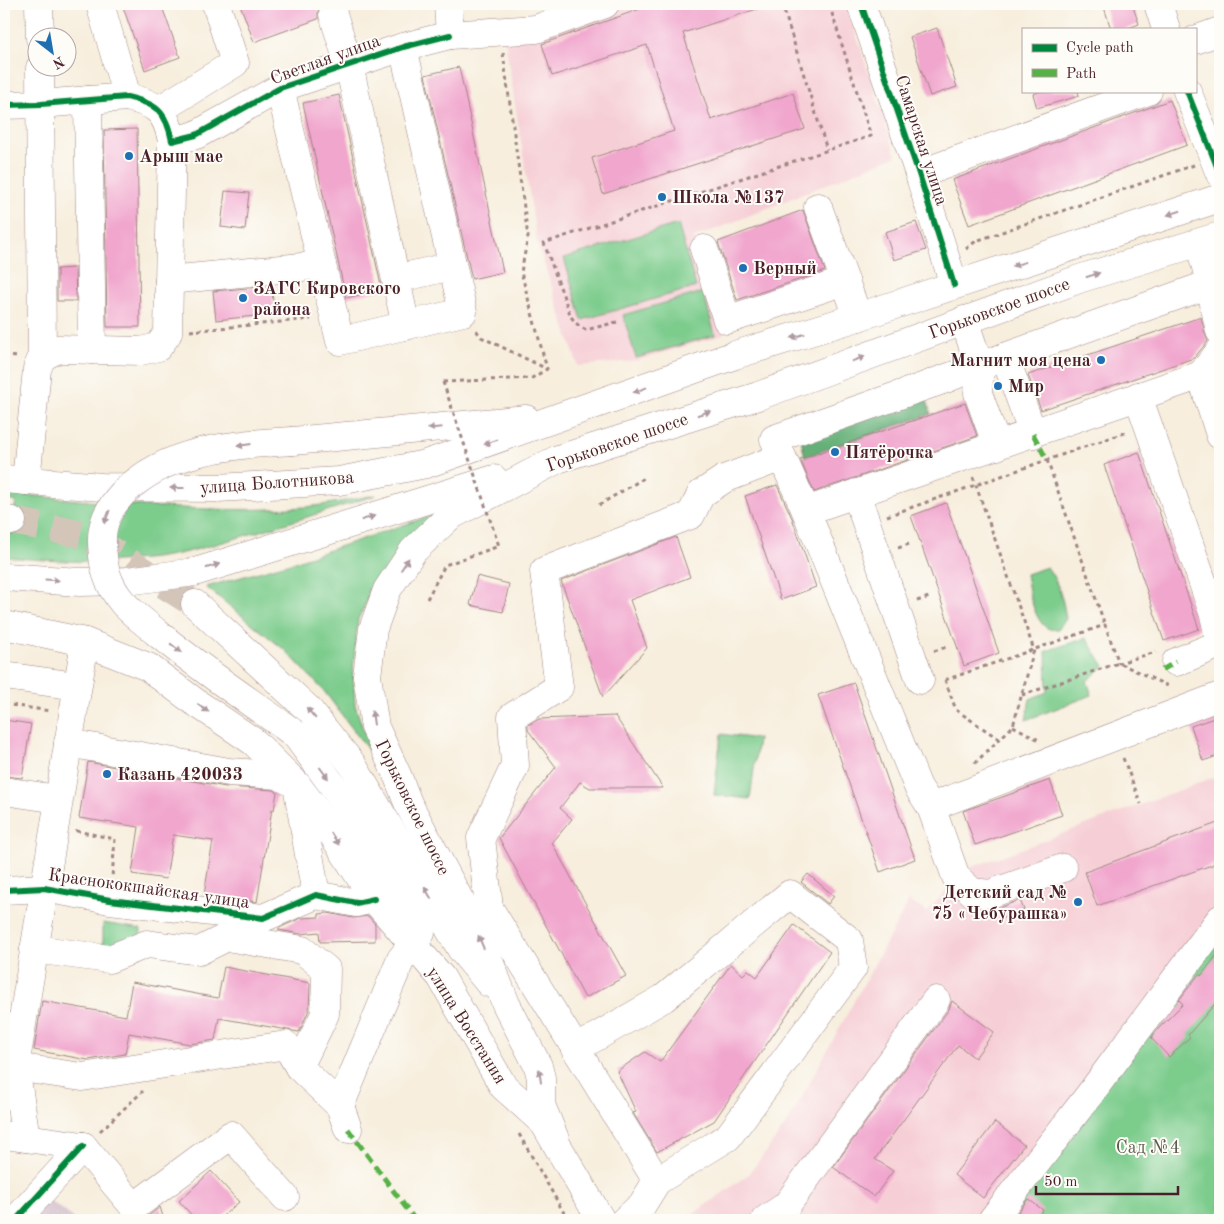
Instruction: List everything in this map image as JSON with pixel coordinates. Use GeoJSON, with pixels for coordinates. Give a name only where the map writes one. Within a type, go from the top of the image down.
{"type":"FeatureCollection","features":[{"type":"Feature","properties":{"kind":"main road"},"geometry":{"type":"LineString","coordinates":[[39,4],[40,28]]}},
{"type":"Feature","properties":{"kind":"main road"},"geometry":{"type":"LineString","coordinates":[[100,4],[127,97]]}},
{"type":"Feature","properties":{"kind":"main road"},"geometry":{"type":"LineString","coordinates":[[159,110],[235,63],[216,4]]}},
{"type":"Feature","properties":{"kind":"main road"},"geometry":{"type":"LineString","coordinates":[[448,4],[450,35]]}},
{"type":"Feature","properties":{"kind":"main road","name":"Светлая улица"},"geometry":{"type":"LineString","coordinates":[[172,141],[196,135],[280,88],[403,47],[450,35],[536,28],[605,4]]}},
{"type":"Feature","properties":{"kind":"main road","name":"Самарская улица"},"geometry":{"type":"LineString","coordinates":[[862,4],[919,174],[950,275]]}},
{"type":"Feature","properties":{"kind":"main road"},"geometry":{"type":"LineString","coordinates":[[1158,4],[1166,28]]}},
{"type":"Feature","properties":{"kind":"main road"},"geometry":{"type":"LineString","coordinates":[[333,14],[349,65],[406,326]]}},
{"type":"Feature","properties":{"kind":"main road"},"geometry":{"type":"LineString","coordinates":[[1196,40],[1220,31]]}},
{"type":"Feature","properties":{"kind":"main road"},"geometry":{"type":"LineString","coordinates":[[280,88],[340,341],[463,312],[403,47]]}},
{"type":"Feature","properties":{"kind":"main road"},"geometry":{"type":"LineString","coordinates":[[15,480],[37,369],[42,357],[40,78]]}},
{"type":"Feature","properties":{"kind":"main road"},"geometry":{"type":"LineString","coordinates":[[919,174],[1145,92]]}},
{"type":"Feature","properties":{"kind":"main road"},"geometry":{"type":"LineString","coordinates":[[1187,92],[1217,166]]}},
{"type":"Feature","properties":{"kind":"main road"},"geometry":{"type":"LineString","coordinates":[[4,105],[127,97],[139,100],[159,110],[168,124],[172,141],[168,333],[158,347],[140,351],[58,349],[42,357]]}},
{"type":"Feature","properties":{"kind":"main road"},"geometry":{"type":"LineString","coordinates":[[88,100],[92,350]]}},
{"type":"Feature","properties":{"kind":"main road","name":"Горьковское шоссе"},"geometry":{"type":"LineString","coordinates":[[570,415],[735,355],[858,317],[950,275],[1220,198]]}},
{"type":"Feature","properties":{"kind":"main road"},"geometry":{"type":"LineString","coordinates":[[818,207],[858,317]]}},
{"type":"Feature","properties":{"kind":"main road"},"geometry":{"type":"LineString","coordinates":[[1210,240],[1210,284],[1220,331]]}},
{"type":"Feature","properties":{"kind":"main road","name":"Горьковское шоссе"},"geometry":{"type":"LineString","coordinates":[[506,1004],[480,938],[408,803],[374,727],[367,676],[373,629],[387,590],[413,551],[450,516],[558,459],[758,396],[1082,278],[1210,240]]}},
{"type":"Feature","properties":{"kind":"main road"},"geometry":{"type":"LineString","coordinates":[[704,249],[727,320],[735,355]]}},
{"type":"Feature","properties":{"kind":"main road"},"geometry":{"type":"LineString","coordinates":[[169,280],[322,265]]}},
{"type":"Feature","properties":{"kind":"main road"},"geometry":{"type":"LineString","coordinates":[[396,279],[452,266]]}},
{"type":"Feature","properties":{"kind":"main road"},"geometry":{"type":"LineString","coordinates":[[727,320],[844,282]]}},
{"type":"Feature","properties":{"kind":"main road"},"geometry":{"type":"LineString","coordinates":[[1063,868],[990,894],[972,892],[956,877],[930,807],[918,787],[806,511],[774,439],[1210,284]]}},
{"type":"Feature","properties":{"kind":"main road"},"geometry":{"type":"LineString","coordinates":[[964,320],[980,367],[978,393],[997,446]]}},
{"type":"Feature","properties":{"kind":"main road"},"geometry":{"type":"LineString","coordinates":[[806,511],[1201,375],[1220,352]]}},
{"type":"Feature","properties":{"kind":"main road"},"geometry":{"type":"LineString","coordinates":[[1005,358],[1033,434]]}},
{"type":"Feature","properties":{"kind":"main road"},"geometry":{"type":"LineString","coordinates":[[1201,375],[1220,435]]}},
{"type":"Feature","properties":{"kind":"main road"},"geometry":{"type":"LineString","coordinates":[[1138,396],[1214,615],[1220,642],[1167,672]]}},
{"type":"Feature","properties":{"kind":"main road"},"geometry":{"type":"LineString","coordinates":[[441,977],[428,945],[332,783],[295,734],[176,648],[124,604],[111,586],[103,566],[101,532],[111,505],[136,480],[167,462],[206,450],[255,443],[570,415]]}},
{"type":"Feature","properties":{"kind":"main road","name":"улица Болотникова"},"geometry":{"type":"LineString","coordinates":[[15,480],[102,487],[217,488],[339,481],[426,464],[570,415]]}},
{"type":"Feature","properties":{"kind":"main road"},"geometry":{"type":"LineString","coordinates":[[657,1181],[489,908],[481,838],[515,766],[512,717],[559,688],[544,571],[691,515],[701,494],[724,479],[782,457]]}},
{"type":"Feature","properties":{"kind":"main road"},"geometry":{"type":"LineString","coordinates":[[4,577],[80,582],[127,581],[195,572],[558,459]]}},
{"type":"Feature","properties":{"kind":"main road"},"geometry":{"type":"LineString","coordinates":[[866,490],[881,521],[936,678]]}},
{"type":"Feature","properties":{"kind":"main road"},"geometry":{"type":"LineString","coordinates":[[195,604],[308,708],[352,764],[461,949],[506,1004]]}},
{"type":"Feature","properties":{"kind":"main road","name":"улица Восстания"},"geometry":{"type":"LineString","coordinates":[[4,625],[85,642],[148,667],[254,742],[297,785],[324,822],[374,899],[441,977],[503,1086],[538,1116],[555,1140],[601,1220]]}},
{"type":"Feature","properties":{"kind":"main road"},"geometry":{"type":"LineString","coordinates":[[85,642],[15,1067],[15,1136],[83,1146],[134,1207],[231,1135],[285,1196]]}},
{"type":"Feature","properties":{"kind":"main road"},"geometry":{"type":"LineString","coordinates":[[4,676],[78,686]]}},
{"type":"Feature","properties":{"kind":"main road"},"geometry":{"type":"LineString","coordinates":[[930,807],[1220,696]]}},
{"type":"Feature","properties":{"kind":"main road"},"geometry":{"type":"LineString","coordinates":[[68,743],[229,772],[278,775],[297,785],[316,894],[356,903],[374,899]]}},
{"type":"Feature","properties":{"kind":"main road"},"geometry":{"type":"LineString","coordinates":[[4,791],[58,799]]}},
{"type":"Feature","properties":{"kind":"main road","name":"Краснококшайская улица"},"geometry":{"type":"LineString","coordinates":[[4,890],[44,888],[110,900],[263,918],[316,894]]}},
{"type":"Feature","properties":{"kind":"main road"},"geometry":{"type":"LineString","coordinates":[[575,1049],[664,998],[790,894],[849,940],[853,968],[728,1137],[657,1181],[642,1206],[625,1220]]}},
{"type":"Feature","properties":{"kind":"main road"},"geometry":{"type":"LineString","coordinates":[[992,1220],[1090,1094],[1220,919]]}},
{"type":"Feature","properties":{"kind":"main road"},"geometry":{"type":"LineString","coordinates":[[34,949],[109,959],[147,944],[199,951],[227,937],[302,950],[326,969],[325,1014],[299,1067]]}},
{"type":"Feature","properties":{"kind":"main road"},"geometry":{"type":"LineString","coordinates":[[15,1067],[82,1077],[286,1045],[299,1067],[344,1118],[401,959],[413,944]]}},
{"type":"Feature","properties":{"kind":"main road"},"geometry":{"type":"LineString","coordinates":[[765,1220],[786,1206],[936,1000]]}},
{"type":"Feature","properties":{"kind":"main road","name":"улица Восстания"},"geometry":{"type":"LineString","coordinates":[[506,1004],[538,1066],[541,1078],[541,1105],[555,1140]]}},
{"type":"Feature","properties":{"kind":"main road"},"geometry":{"type":"LineString","coordinates":[[16,1220],[83,1146]]}},
{"type":"Feature","properties":{"kind":"path"},"geometry":{"type":"LineString","coordinates":[[782,4],[826,150]]}},
{"type":"Feature","properties":{"kind":"path"},"geometry":{"type":"LineString","coordinates":[[617,322],[586,330],[578,325],[571,317],[544,243],[871,136],[829,4]]}},
{"type":"Feature","properties":{"kind":"path"},"geometry":{"type":"LineString","coordinates":[[500,32],[528,237],[521,272],[547,369]]}},
{"type":"Feature","properties":{"kind":"path"},"geometry":{"type":"LineString","coordinates":[[950,275],[976,241],[1217,166]]}},
{"type":"Feature","properties":{"kind":"path"},"geometry":{"type":"LineString","coordinates":[[463,312],[481,338],[547,369]]}},
{"type":"Feature","properties":{"kind":"path"},"geometry":{"type":"LineString","coordinates":[[168,333],[334,316]]}},
{"type":"Feature","properties":{"kind":"path"},"geometry":{"type":"LineString","coordinates":[[427,599],[445,566],[499,546],[443,382],[532,378],[547,369]]}},
{"type":"Feature","properties":{"kind":"path"},"geometry":{"type":"LineString","coordinates":[[866,490],[881,521],[1148,424]]}},
{"type":"Feature","properties":{"kind":"path"},"geometry":{"type":"LineString","coordinates":[[966,456],[1034,650],[1013,726],[977,762],[968,766]]}},
{"type":"Feature","properties":{"kind":"path"},"geometry":{"type":"LineString","coordinates":[[1048,460],[1119,663]]}},
{"type":"Feature","properties":{"kind":"path"},"geometry":{"type":"LineString","coordinates":[[600,504],[644,478]]}},
{"type":"Feature","properties":{"kind":"path"},"geometry":{"type":"LineString","coordinates":[[896,540],[902,557]]}},
{"type":"Feature","properties":{"kind":"path"},"geometry":{"type":"LineString","coordinates":[[914,592],[920,609]]}},
{"type":"Feature","properties":{"kind":"path"},"geometry":{"type":"LineString","coordinates":[[999,739],[956,710],[936,678],[1034,650],[1106,625]]}},
{"type":"Feature","properties":{"kind":"path"},"geometry":{"type":"LineString","coordinates":[[932,642],[937,658]]}},
{"type":"Feature","properties":{"kind":"path"},"geometry":{"type":"LineString","coordinates":[[1022,696],[1155,651],[1167,672],[1177,713]]}},
{"type":"Feature","properties":{"kind":"path"},"geometry":{"type":"LineString","coordinates":[[1119,663],[1167,672]]}},
{"type":"Feature","properties":{"kind":"path"},"geometry":{"type":"LineString","coordinates":[[4,704],[73,715]]}},
{"type":"Feature","properties":{"kind":"path"},"geometry":{"type":"LineString","coordinates":[[1114,737],[1141,804]]}},
{"type":"Feature","properties":{"kind":"path"},"geometry":{"type":"LineString","coordinates":[[78,822],[77,831],[115,839],[110,900]]}},
{"type":"Feature","properties":{"kind":"path"},"geometry":{"type":"LineString","coordinates":[[83,1146],[145,1088]]}},
{"type":"Feature","properties":{"kind":"shaded area","name":"Школа №137"},"geometry":{"type":"Polygon","coordinates":[[[560,4],[846,4],[896,156],[694,238],[723,335],[636,361],[578,366],[537,242],[505,41],[533,36],[543,10],[560,4]]]}},
{"type":"Feature","properties":{"kind":"shaded area"},"geometry":{"type":"Polygon","coordinates":[[[1220,775],[1220,903],[983,1220],[685,1220],[749,1174],[788,1122],[909,901],[927,912],[964,870],[1220,775]]]}},
{"type":"Feature","properties":{"kind":"shaded area"},"geometry":{"type":"Polygon","coordinates":[[[39,1193],[75,1219],[14,1220],[39,1193]]]}},
{"type":"Feature","properties":{"kind":"green space"},"geometry":{"type":"Polygon","coordinates":[[[678,224],[696,287],[582,320],[564,258],[678,224]]]}},
{"type":"Feature","properties":{"kind":"green space"},"geometry":{"type":"Polygon","coordinates":[[[703,292],[715,335],[636,358],[623,315],[703,292]]]}},
{"type":"Feature","properties":{"kind":"green space"},"geometry":{"type":"Polygon","coordinates":[[[920,379],[931,414],[805,457],[797,422],[920,379]]]}},
{"type":"Feature","properties":{"kind":"green space"},"geometry":{"type":"Polygon","coordinates":[[[4,493],[154,506],[229,509],[305,507],[376,495],[188,552],[156,558],[92,562],[4,557],[4,538],[7,538],[16,502],[4,499],[4,493]]]}},
{"type":"Feature","properties":{"kind":"green space"},"geometry":{"type":"Polygon","coordinates":[[[433,515],[374,587],[358,619],[353,671],[355,705],[372,755],[324,691],[286,651],[206,587],[294,562],[433,515]]]}},
{"type":"Feature","properties":{"kind":"green space"},"geometry":{"type":"Polygon","coordinates":[[[1047,567],[1057,585],[1065,612],[1066,619],[1058,629],[1050,629],[1040,621],[1030,596],[1027,580],[1026,574],[1047,567]]]}},
{"type":"Feature","properties":{"kind":"green space"},"geometry":{"type":"Polygon","coordinates":[[[1086,638],[1104,666],[1087,681],[1092,695],[1026,720],[1030,699],[1047,692],[1046,651],[1086,638]]]}},
{"type":"Feature","properties":{"kind":"green space"},"geometry":{"type":"Polygon","coordinates":[[[721,734],[758,739],[750,799],[714,795],[721,734]]]}},
{"type":"Feature","properties":{"kind":"green space"},"geometry":{"type":"Polygon","coordinates":[[[103,923],[141,929],[140,944],[103,945],[103,923]]]}},
{"type":"Feature","properties":{"kind":"green space","name":"Сад №4"},"geometry":{"type":"Polygon","coordinates":[[[1220,931],[1220,1220],[1000,1220],[1220,931]]]}},
{"type":"Feature","properties":{"kind":"building"},"geometry":{"type":"Polygon","coordinates":[[[122,4],[161,4],[180,57],[145,70],[122,4]]]}},
{"type":"Feature","properties":{"kind":"building"},"geometry":{"type":"Polygon","coordinates":[[[249,4],[321,4],[318,11],[318,19],[254,42],[241,7],[249,4]]]}},
{"type":"Feature","properties":{"kind":"building"},"geometry":{"type":"Polygon","coordinates":[[[654,4],[763,4],[763,7],[683,33],[711,120],[793,93],[805,129],[603,194],[592,158],[674,131],[647,45],[552,76],[542,44],[654,4]]]}},
{"type":"Feature","properties":{"kind":"building"},"geometry":{"type":"Polygon","coordinates":[[[1103,4],[1132,4],[1139,24],[1129,28],[1111,28],[1103,4]]]}},
{"type":"Feature","properties":{"kind":"building"},"geometry":{"type":"Polygon","coordinates":[[[937,28],[957,87],[930,96],[910,37],[937,28]]]}},
{"type":"Feature","properties":{"kind":"building"},"geometry":{"type":"Polygon","coordinates":[[[459,67],[503,272],[472,279],[425,75],[459,67]]]}},
{"type":"Feature","properties":{"kind":"building"},"geometry":{"type":"Polygon","coordinates":[[[1038,92],[1078,92],[1079,96],[1037,108],[1033,94],[1038,92]]]}},
{"type":"Feature","properties":{"kind":"building"},"geometry":{"type":"Polygon","coordinates":[[[339,95],[382,290],[346,298],[303,103],[339,95]]]}},
{"type":"Feature","properties":{"kind":"building"},"geometry":{"type":"Polygon","coordinates":[[[1170,100],[1187,145],[969,225],[952,180],[1170,100]]]}},
{"type":"Feature","properties":{"kind":"building"},"geometry":{"type":"Polygon","coordinates":[[[137,129],[140,327],[107,327],[104,130],[137,129]]]}},
{"type":"Feature","properties":{"kind":"building"},"geometry":{"type":"Polygon","coordinates":[[[225,191],[249,193],[245,230],[221,227],[225,191]]]}},
{"type":"Feature","properties":{"kind":"building"},"geometry":{"type":"Polygon","coordinates":[[[803,210],[825,271],[737,300],[718,242],[803,210]]]}},
{"type":"Feature","properties":{"kind":"building"},"geometry":{"type":"Polygon","coordinates":[[[916,222],[926,250],[894,260],[885,232],[916,222]]]}},
{"type":"Feature","properties":{"kind":"building"},"geometry":{"type":"Polygon","coordinates":[[[75,268],[76,301],[57,301],[57,269],[75,268]]]}},
{"type":"Feature","properties":{"kind":"building","name":"ЗАГС Кировского района"},"geometry":{"type":"Polygon","coordinates":[[[271,286],[275,314],[216,320],[213,291],[271,286]]]}},
{"type":"Feature","properties":{"kind":"building"},"geometry":{"type":"Polygon","coordinates":[[[1201,317],[1208,341],[1194,358],[1041,410],[1028,375],[1201,317]]]}},
{"type":"Feature","properties":{"kind":"building"},"geometry":{"type":"Polygon","coordinates":[[[965,403],[977,436],[814,492],[800,459],[965,403]]]}},
{"type":"Feature","properties":{"kind":"building"},"geometry":{"type":"Polygon","coordinates":[[[1139,452],[1199,629],[1164,641],[1104,465],[1139,452]]]}},
{"type":"Feature","properties":{"kind":"building"},"geometry":{"type":"Polygon","coordinates":[[[777,485],[792,518],[816,587],[781,600],[745,496],[777,485]]]}},
{"type":"Feature","properties":{"kind":"building"},"geometry":{"type":"Polygon","coordinates":[[[946,503],[999,653],[964,666],[911,516],[946,503]]]}},
{"type":"Feature","properties":{"kind":"building"},"geometry":{"type":"Polygon","coordinates":[[[676,537],[690,577],[630,600],[647,648],[603,697],[561,581],[676,537]]]}},
{"type":"Feature","properties":{"kind":"building"},"geometry":{"type":"Polygon","coordinates":[[[477,576],[509,584],[503,612],[470,605],[477,576]]]}},
{"type":"Feature","properties":{"kind":"building"},"geometry":{"type":"Polygon","coordinates":[[[854,683],[915,859],[880,872],[818,695],[854,683]]]}},
{"type":"Feature","properties":{"kind":"building"},"geometry":{"type":"Polygon","coordinates":[[[615,716],[663,788],[590,788],[580,782],[560,808],[572,819],[552,843],[626,976],[585,998],[499,838],[556,767],[528,730],[528,725],[539,719],[615,716]]]}},
{"type":"Feature","properties":{"kind":"building"},"geometry":{"type":"Polygon","coordinates":[[[1220,716],[1220,755],[1203,761],[1191,726],[1220,716]]]}},
{"type":"Feature","properties":{"kind":"building"},"geometry":{"type":"Polygon","coordinates":[[[4,720],[31,724],[22,778],[4,776],[4,720]]]}},
{"type":"Feature","properties":{"kind":"building"},"geometry":{"type":"Polygon","coordinates":[[[88,762],[226,787],[274,790],[277,792],[274,810],[272,809],[257,902],[204,895],[213,841],[173,835],[166,879],[132,874],[139,827],[79,818],[88,762]]]}},
{"type":"Feature","properties":{"kind":"building"},"geometry":{"type":"Polygon","coordinates":[[[1050,780],[1062,815],[975,845],[963,811],[1050,780]]]}},
{"type":"Feature","properties":{"kind":"building"},"geometry":{"type":"Polygon","coordinates":[[[1220,822],[1220,862],[1097,906],[1085,872],[1220,822]]]}},
{"type":"Feature","properties":{"kind":"building"},"geometry":{"type":"Polygon","coordinates":[[[808,874],[834,896],[828,904],[801,882],[808,874]]]}},
{"type":"Feature","properties":{"kind":"building"},"geometry":{"type":"Polygon","coordinates":[[[1020,900],[1024,910],[1000,919],[996,909],[1020,900]]]}},
{"type":"Feature","properties":{"kind":"building"},"geometry":{"type":"Polygon","coordinates":[[[328,913],[353,918],[368,916],[375,924],[375,941],[320,942],[319,932],[301,934],[279,930],[279,928],[301,918],[319,917],[319,914],[328,913]]]}},
{"type":"Feature","properties":{"kind":"building"},"geometry":{"type":"Polygon","coordinates":[[[794,925],[830,952],[714,1121],[657,1152],[633,1113],[636,1112],[617,1071],[645,1052],[660,1062],[731,964],[743,975],[748,970],[757,977],[794,925]]]}},
{"type":"Feature","properties":{"kind":"building"},"geometry":{"type":"Polygon","coordinates":[[[1220,951],[1220,998],[1188,1035],[1190,1037],[1169,1057],[1151,1038],[1183,1004],[1179,1000],[1220,951]]]}},
{"type":"Feature","properties":{"kind":"building"},"geometry":{"type":"Polygon","coordinates":[[[224,967],[310,983],[309,1010],[299,1032],[219,1018],[215,1040],[190,1044],[129,1033],[125,1054],[88,1060],[34,1050],[42,1001],[126,1016],[132,982],[218,998],[224,967]]]}},
{"type":"Feature","properties":{"kind":"building"},"geometry":{"type":"Polygon","coordinates":[[[952,1001],[994,1032],[975,1058],[958,1045],[875,1159],[893,1171],[874,1197],[833,1167],[949,1009],[952,1001]]]}},
{"type":"Feature","properties":{"kind":"building"},"geometry":{"type":"Polygon","coordinates":[[[995,1122],[1024,1145],[983,1198],[954,1175],[995,1122]]]}},
{"type":"Feature","properties":{"kind":"building"},"geometry":{"type":"Polygon","coordinates":[[[211,1171],[239,1202],[218,1220],[196,1220],[179,1201],[211,1171]]]}},
{"type":"Feature","properties":{"kind":"building"},"geometry":{"type":"Polygon","coordinates":[[[1028,1199],[1043,1210],[1035,1220],[1012,1220],[1028,1199]]]}},
{"type":"Feature","properties":{"kind":"building"},"geometry":{"type":"Polygon","coordinates":[[[160,1207],[164,1220],[143,1220],[160,1207]]]}},
{"type":"Feature","properties":{"kind":"tunnel"},"geometry":{"type":"LineString","coordinates":[[12,521],[86,535],[195,604]]}},
{"type":"Feature","properties":{"kind":"marked path"},"geometry":{"type":"LineString","coordinates":[[1033,434],[1047,460]]}},
{"type":"Feature","properties":{"kind":"marked path"},"geometry":{"type":"LineString","coordinates":[[1162,670],[1176,662]]}},
{"type":"Feature","properties":{"kind":"marked path"},"geometry":{"type":"LineString","coordinates":[[348,1129],[415,1220]]}},
{"type":"Feature","properties":{"kind":"cycle path"},"geometry":{"type":"LineString","coordinates":[[861,4],[919,174],[954,285]]}},
{"type":"Feature","properties":{"kind":"cycle path"},"geometry":{"type":"LineString","coordinates":[[4,105],[127,97],[146,103],[158,110],[167,122],[172,141],[196,135],[280,88],[403,47],[450,35]]}},
{"type":"Feature","properties":{"kind":"cycle path"},"geometry":{"type":"LineString","coordinates":[[1187,92],[1220,174]]}},
{"type":"Feature","properties":{"kind":"cycle path"},"geometry":{"type":"LineString","coordinates":[[4,890],[44,888],[110,900],[263,918],[316,895],[356,903],[374,899]]}},
{"type":"Feature","properties":{"kind":"cycle path"},"geometry":{"type":"LineString","coordinates":[[16,1220],[83,1146]]}},
{"type":"Feature","properties":{"kind":"place","name":"Арыш мае"},"geometry":{"type":"Point","coordinates":[129,156]}},
{"type":"Feature","properties":{"kind":"place","name":"Школа №137"},"geometry":{"type":"Point","coordinates":[662,197]}},
{"type":"Feature","properties":{"kind":"place","name":"Верный"},"geometry":{"type":"Point","coordinates":[743,268]}},
{"type":"Feature","properties":{"kind":"place","name":"ЗАГС Кировского района"},"geometry":{"type":"Point","coordinates":[243,298]}},
{"type":"Feature","properties":{"kind":"place","name":"Магнит моя цена"},"geometry":{"type":"Point","coordinates":[1101,360]}},
{"type":"Feature","properties":{"kind":"place","name":"Мир"},"geometry":{"type":"Point","coordinates":[998,386]}},
{"type":"Feature","properties":{"kind":"place","name":"Пятёрочка"},"geometry":{"type":"Point","coordinates":[835,452]}},
{"type":"Feature","properties":{"kind":"place","name":"Казань 420033"},"geometry":{"type":"Point","coordinates":[107,774]}},
{"type":"Feature","properties":{"kind":"place","name":"Детский сад № 75 «Чебурашка»"},"geometry":{"type":"Point","coordinates":[1078,902]}}]}
